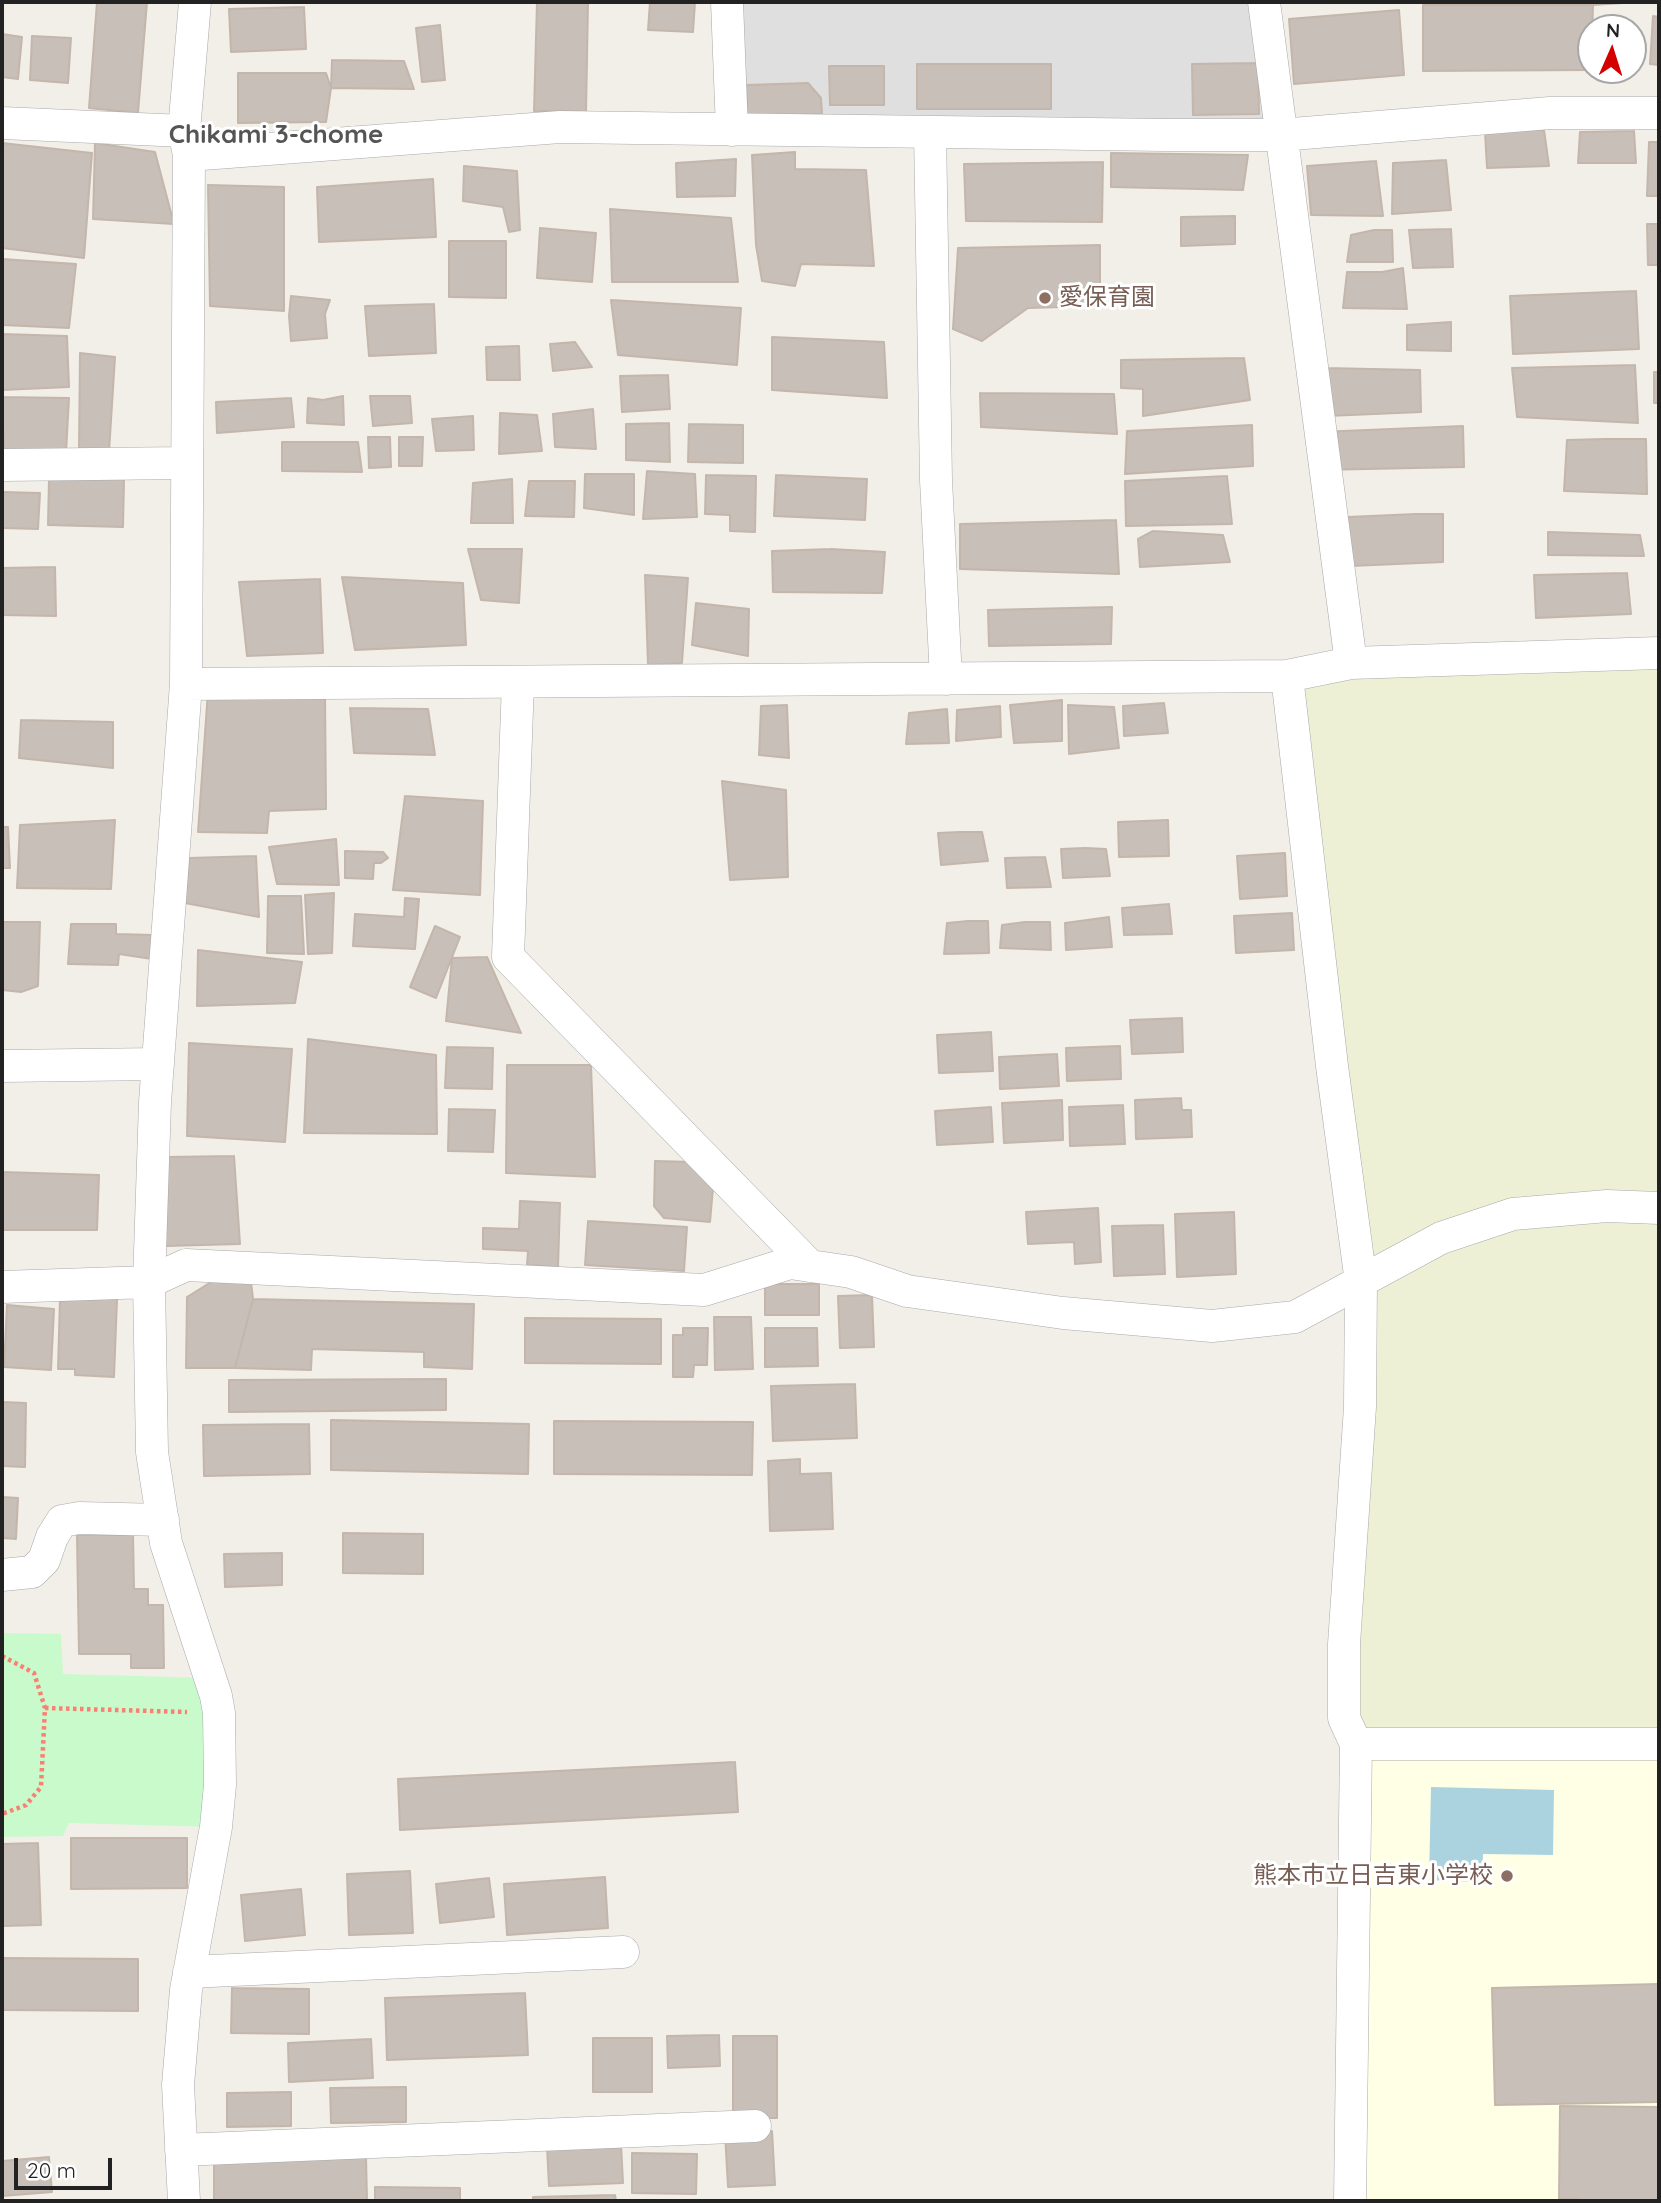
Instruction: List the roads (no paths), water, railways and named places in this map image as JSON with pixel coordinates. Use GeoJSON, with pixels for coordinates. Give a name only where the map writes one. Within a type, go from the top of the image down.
{"type":"FeatureCollection","features":[{"type":"Feature","properties":{"kind":"street"},"geometry":{"type":"LineString","coordinates":[[184,2201],[177,2085],[189,1972],[216,1827],[220,1785],[219,1713],[216,1696],[166,1543],[152,1452],[149,1282],[158,1064],[186,684],[187,143],[195,2]]}},
{"type":"Feature","properties":{"kind":"street"},"geometry":{"type":"LineString","coordinates":[[727,2],[732,130]]}},
{"type":"Feature","properties":{"kind":"street"},"geometry":{"type":"LineString","coordinates":[[1264,2],[1351,663]]}},
{"type":"Feature","properties":{"kind":"street"},"geometry":{"type":"LineString","coordinates":[[2,123],[187,143],[560,127],[1280,135],[1550,113],[1659,113]]}},
{"type":"Feature","properties":{"kind":"street"},"geometry":{"type":"LineString","coordinates":[[930,132],[936,480],[946,679]]}},
{"type":"Feature","properties":{"kind":"street"},"geometry":{"type":"LineString","coordinates":[[2,465],[187,464]]}},
{"type":"Feature","properties":{"kind":"street"},"geometry":{"type":"LineString","coordinates":[[186,684],[1287,676],[1351,663],[1659,653]]}},
{"type":"Feature","properties":{"kind":"street"},"geometry":{"type":"LineString","coordinates":[[1287,676],[1332,1066],[1361,1282],[1360,1407],[1344,1644],[1344,1718],[1356,1744],[1350,2201]]}},
{"type":"Feature","properties":{"kind":"street"},"geometry":{"type":"LineString","coordinates":[[518,682],[508,957],[810,1266]]}},
{"type":"Feature","properties":{"kind":"street"},"geometry":{"type":"LineString","coordinates":[[2,1066],[158,1064]]}},
{"type":"Feature","properties":{"kind":"street"},"geometry":{"type":"LineString","coordinates":[[2,1287],[149,1282],[186,1265],[704,1290],[790,1263],[851,1272],[907,1291],[1063,1313],[1212,1326],[1295,1317],[1441,1237],[1513,1214],[1607,1206],[1659,1208]]}},
{"type":"Feature","properties":{"kind":"street"},"geometry":{"type":"LineString","coordinates":[[2,1575],[32,1572],[44,1560],[52,1537],[62,1521],[79,1518],[163,1521]]}},
{"type":"Feature","properties":{"kind":"street"},"geometry":{"type":"LineString","coordinates":[[1356,1744],[1659,1744]]}},
{"type":"Feature","properties":{"kind":"street"},"geometry":{"type":"LineString","coordinates":[[189,1972],[622,1952]]}},
{"type":"Feature","properties":{"kind":"street"},"geometry":{"type":"LineString","coordinates":[[181,2150],[755,2126]]}},
{"type":"Feature","properties":{"kind":"water"},"geometry":{"type":"Polygon","coordinates":[[[1431,1787],[1554,1790],[1553,1855],[1483,1854],[1482,1882],[1429,1880],[1431,1787]]]}},
{"type":"Feature","properties":{"kind":"place","name":"愛保育園"},"geometry":{"type":"Point","coordinates":[1045,298]}},
{"type":"Feature","properties":{"kind":"place","name":"熊本市立日吉東小学校"},"geometry":{"type":"Point","coordinates":[1507,1876]}},
{"type":"Feature","properties":{"kind":"district","name":"Chikami 3-chome"},"geometry":{"type":"Point","coordinates":[276,135]}}]}
